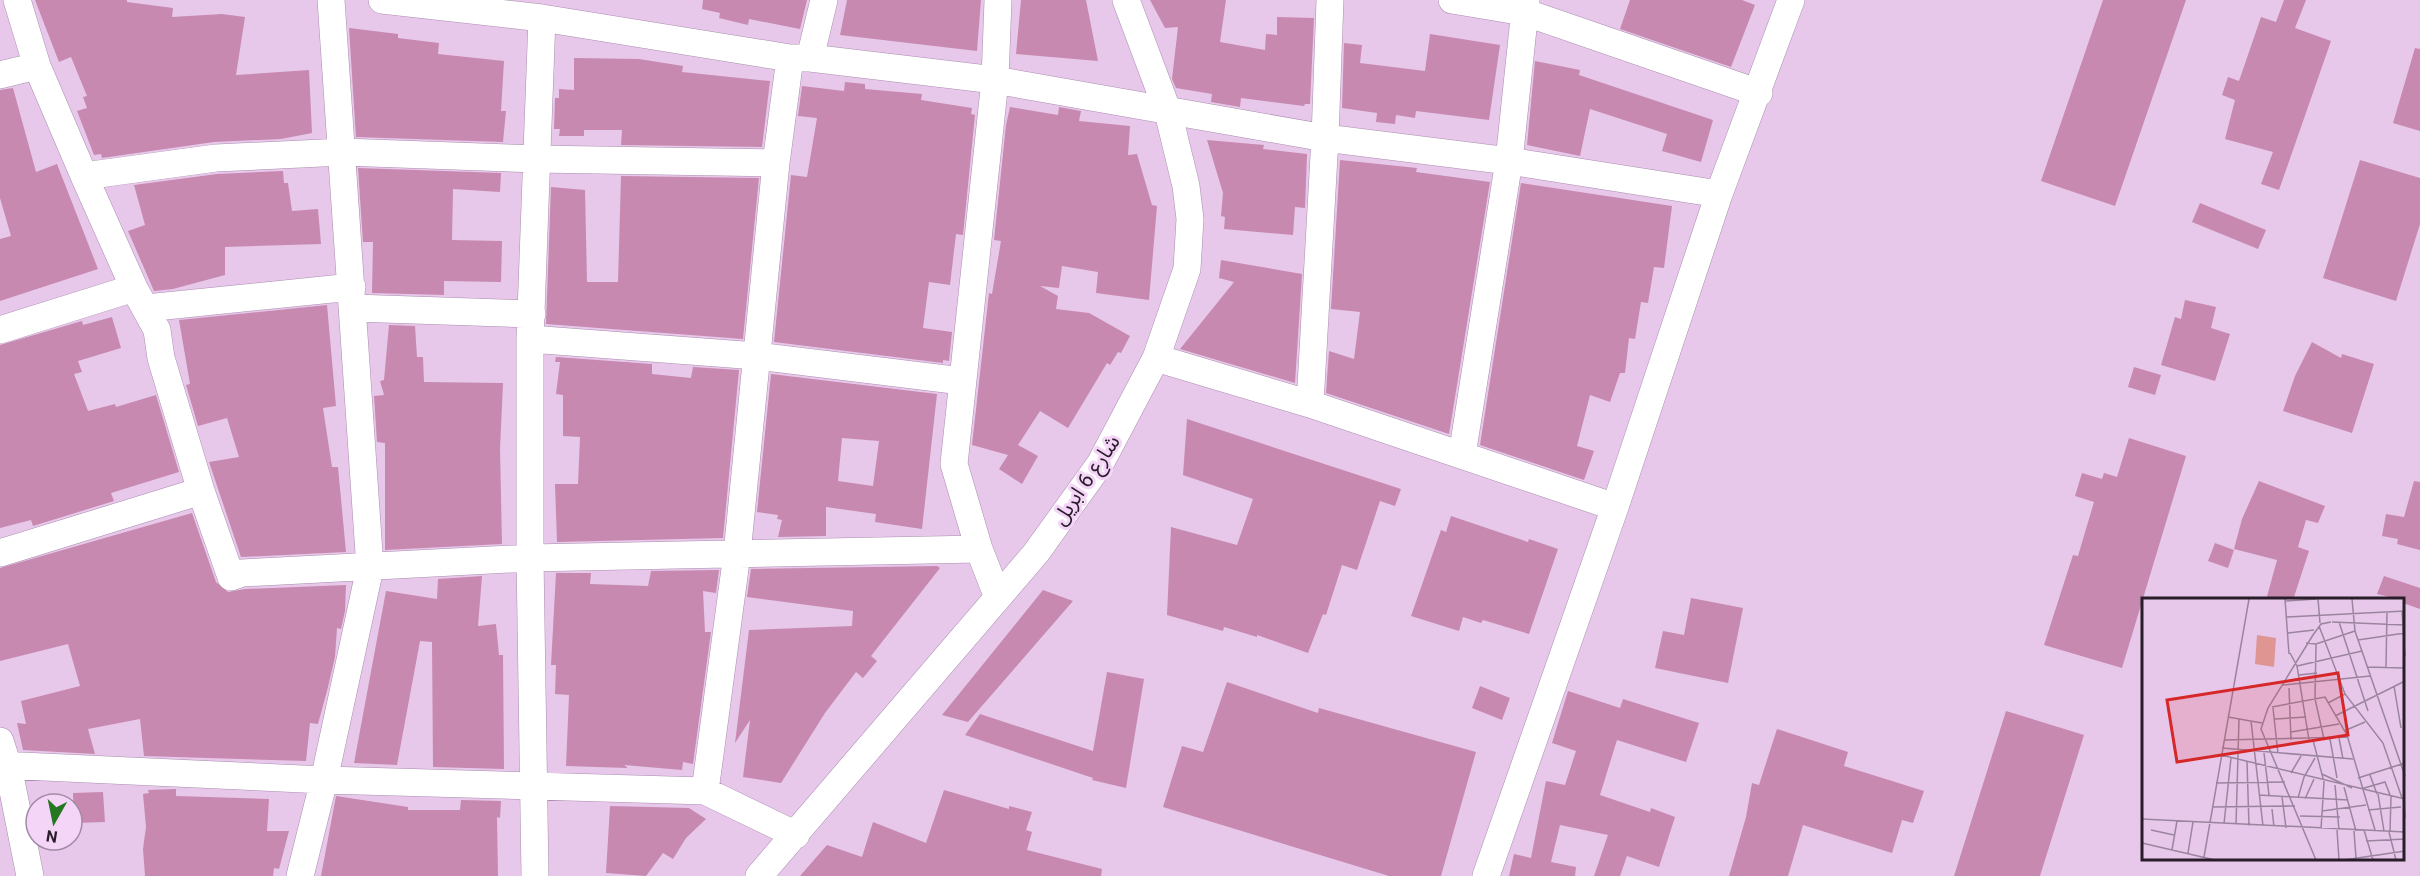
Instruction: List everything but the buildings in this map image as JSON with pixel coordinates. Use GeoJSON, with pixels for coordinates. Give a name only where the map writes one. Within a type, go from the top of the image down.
{"type":"FeatureCollection","features":[{"type":"Feature","properties":{"kind":"street"},"geometry":{"type":"LineString","coordinates":[[17,0],[37,66],[84,176],[157,330],[160,358],[201,491],[231,577],[242,573],[530,558],[979,549]]}},
{"type":"Feature","properties":{"kind":"street"},"geometry":{"type":"LineString","coordinates":[[300,876],[324,780],[370,568],[331,0]]}},
{"type":"Feature","properties":{"kind":"street"},"geometry":{"type":"LineString","coordinates":[[382,0],[481,5],[542,18],[800,58],[994,80],[1325,138],[1509,161],[1719,194]]}},
{"type":"Feature","properties":{"kind":"street"},"geometry":{"type":"LineString","coordinates":[[705,791],[737,554],[776,163],[800,58],[824,0]]}},
{"type":"Feature","properties":{"kind":"street"},"geometry":{"type":"LineString","coordinates":[[997,595],[979,549],[954,464],[994,80],[999,0]]}},
{"type":"Feature","properties":{"kind":"street","name":"شارع 6 ابريل"},"geometry":{"type":"LineString","coordinates":[[759,876],[1035,553],[1100,464],[1156,358],[1187,269],[1190,219],[1186,186],[1168,112],[1126,0]]}},
{"type":"Feature","properties":{"kind":"street"},"geometry":{"type":"LineString","coordinates":[[1310,404],[1325,138],[1330,0]]}},
{"type":"Feature","properties":{"kind":"street"},"geometry":{"type":"LineString","coordinates":[[1452,0],[1525,6],[1758,93]]}},
{"type":"Feature","properties":{"kind":"street"},"geometry":{"type":"LineString","coordinates":[[1486,876],[1615,507],[1719,194],[1791,0]]}},
{"type":"Feature","properties":{"kind":"street"},"geometry":{"type":"LineString","coordinates":[[1462,455],[1509,161],[1525,6]]}},
{"type":"Feature","properties":{"kind":"street"},"geometry":{"type":"LineString","coordinates":[[535,876],[530,558],[531,327],[542,18]]}},
{"type":"Feature","properties":{"kind":"street"},"geometry":{"type":"LineString","coordinates":[[0,75],[37,66]]}},
{"type":"Feature","properties":{"kind":"street"},"geometry":{"type":"LineString","coordinates":[[84,176],[216,158],[343,152],[537,159],[776,163]]}},
{"type":"Feature","properties":{"kind":"street"},"geometry":{"type":"LineString","coordinates":[[0,330],[140,298],[352,298],[531,327],[962,381]]}},
{"type":"Feature","properties":{"kind":"street"},"geometry":{"type":"LineString","coordinates":[[1156,358],[1310,404],[1615,507]]}},
{"type":"Feature","properties":{"kind":"street"},"geometry":{"type":"LineString","coordinates":[[0,553],[201,491]]}},
{"type":"Feature","properties":{"kind":"street"},"geometry":{"type":"LineString","coordinates":[[30,876],[3,757],[324,780],[532,784],[705,791],[796,834]]}}]}
